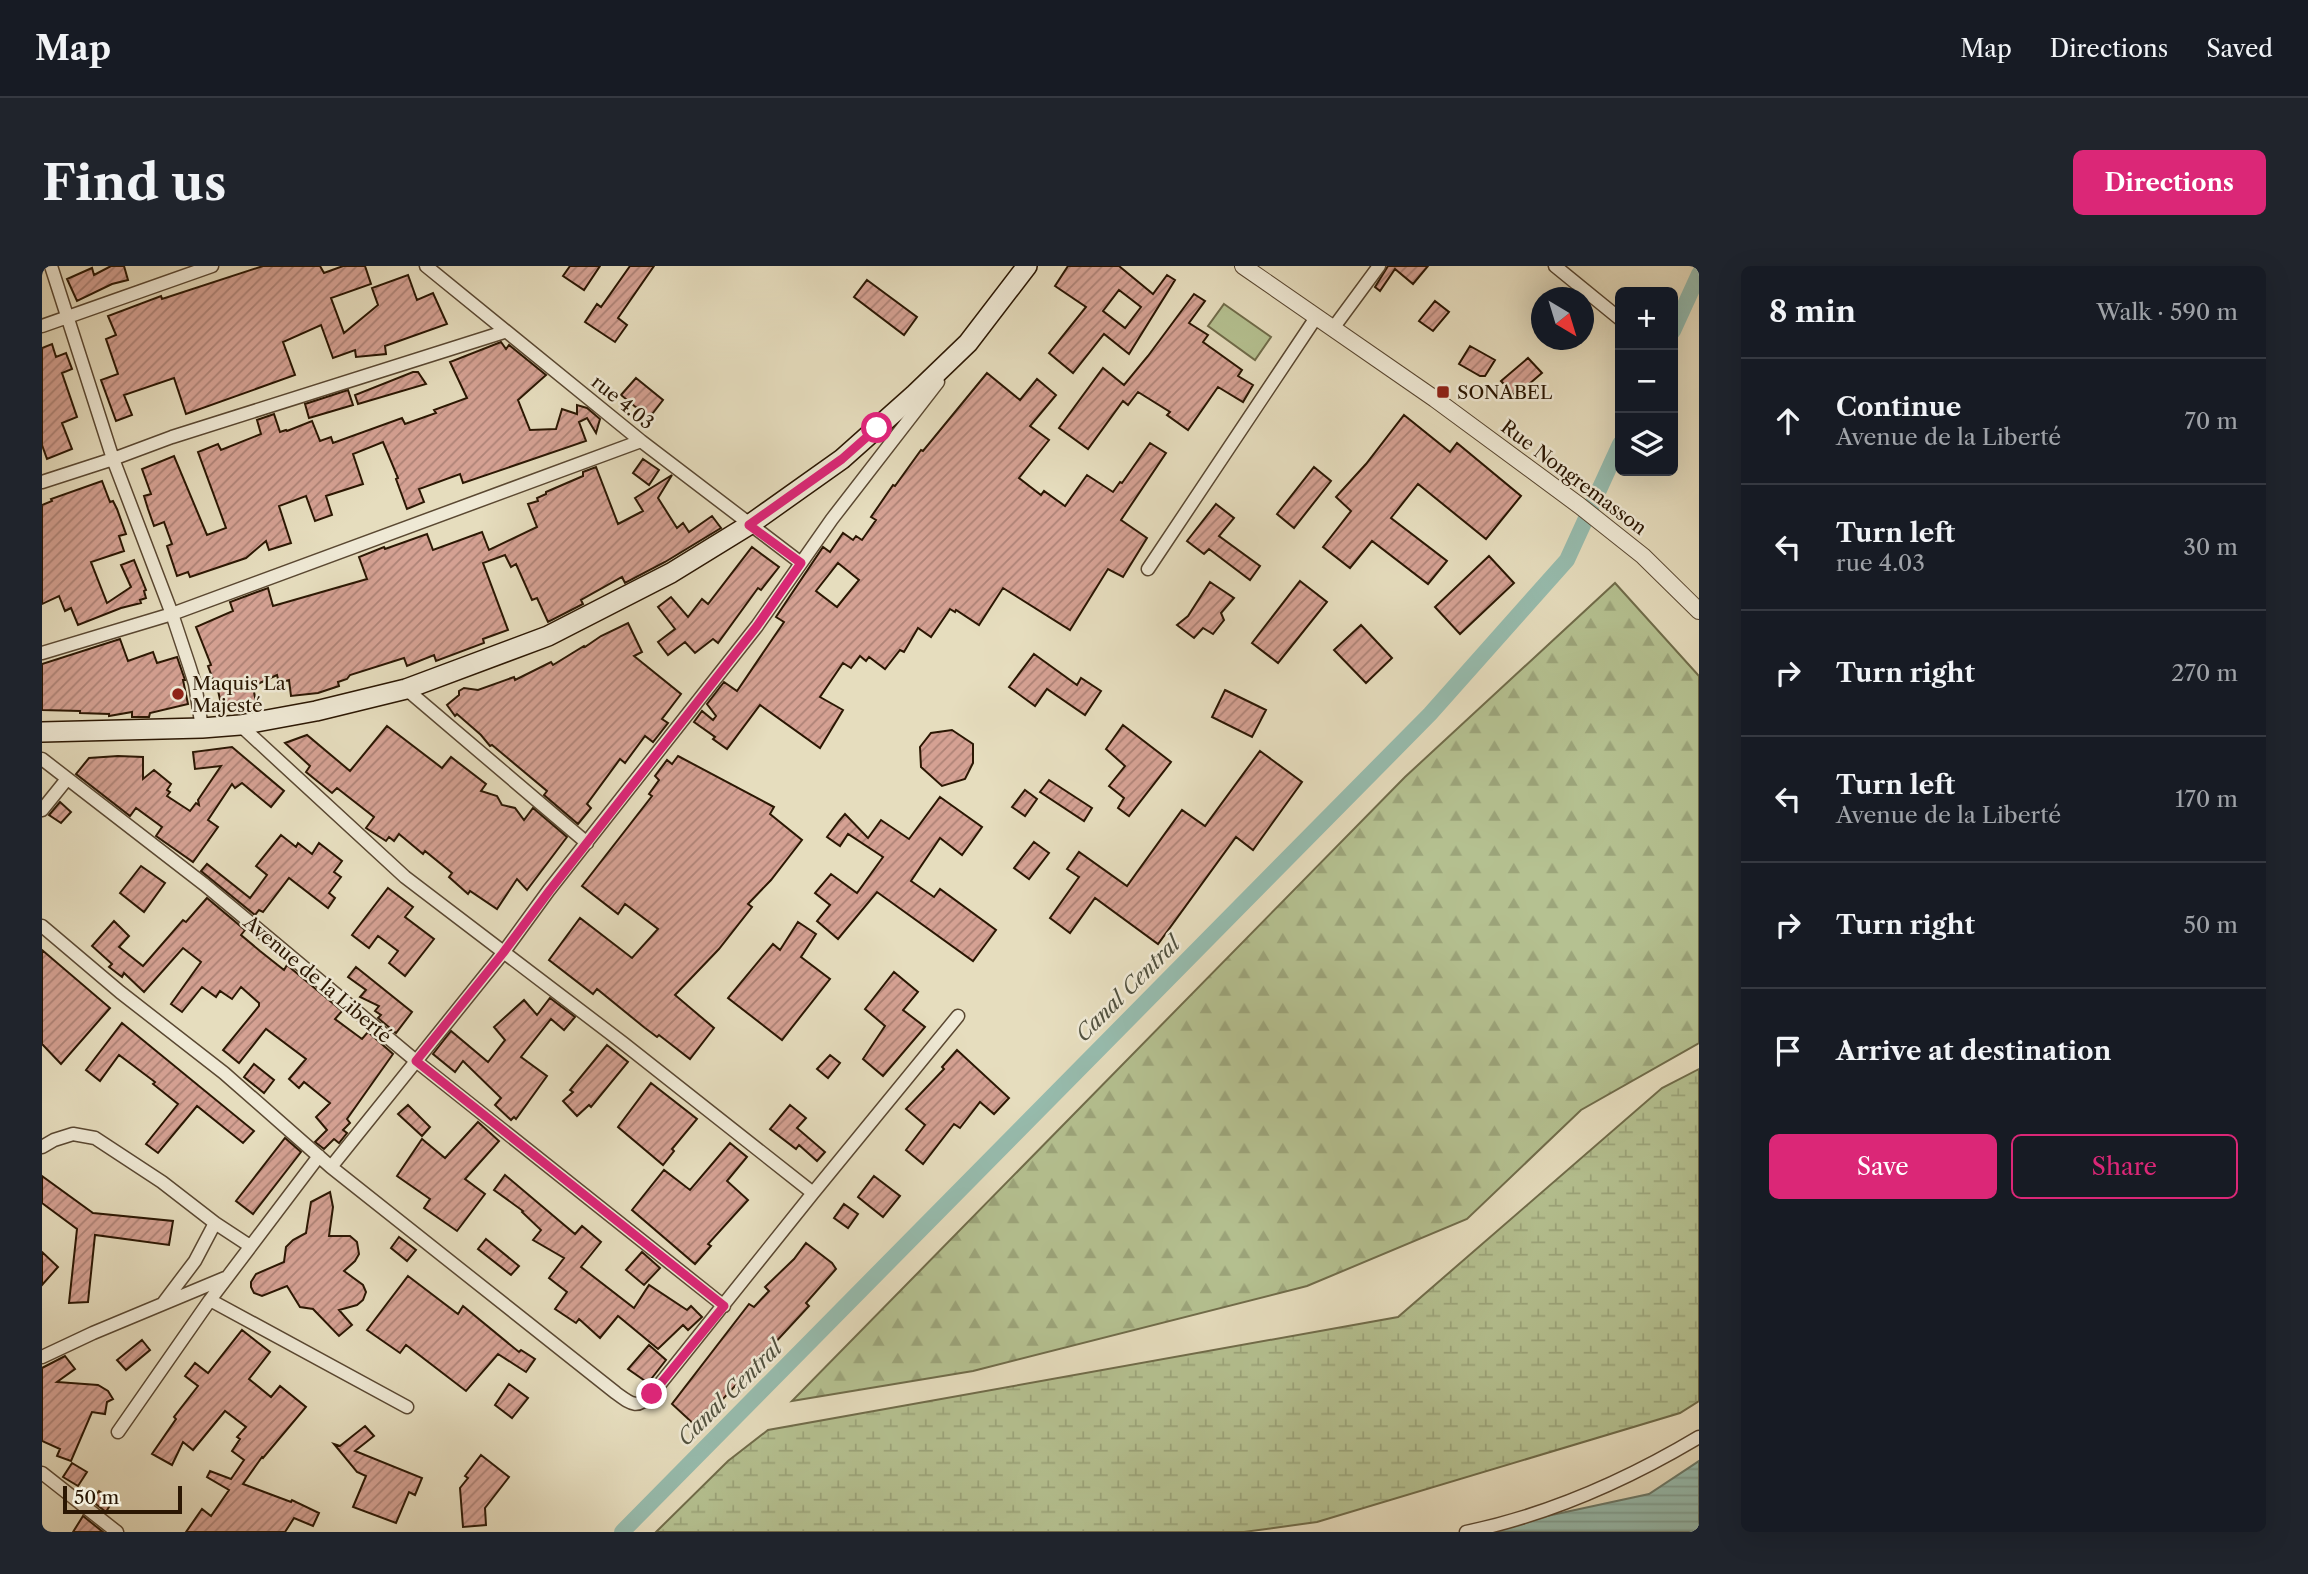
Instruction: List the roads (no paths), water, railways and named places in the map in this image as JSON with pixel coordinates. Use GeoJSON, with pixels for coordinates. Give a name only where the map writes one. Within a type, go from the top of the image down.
{"type":"FeatureCollection","features":[{"type":"Feature","properties":{"kind":"main road"},"geometry":{"type":"LineString","coordinates":[[42,732],[202,728],[316,711],[406,689],[548,636],[671,573],[749,525],[842,459],[968,343],[1027,266]]}},
{"type":"Feature","properties":{"kind":"street"},"geometry":{"type":"LineString","coordinates":[[51,266],[113,459],[172,614],[195,684],[202,728]]}},
{"type":"Feature","properties":{"kind":"street"},"geometry":{"type":"LineString","coordinates":[[42,326],[212,266]]}},
{"type":"Feature","properties":{"kind":"street","name":"rue 4.03"},"geometry":{"type":"LineString","coordinates":[[426,266],[640,441],[801,563]]}},
{"type":"Feature","properties":{"kind":"street","name":"Rue Nongremasson"},"geometry":{"type":"LineString","coordinates":[[1243,266],[1334,327],[1580,506],[1643,556],[1699,611]]}},
{"type":"Feature","properties":{"kind":"street"},"geometry":{"type":"LineString","coordinates":[[1334,327],[1380,266]]}},
{"type":"Feature","properties":{"kind":"street"},"geometry":{"type":"LineString","coordinates":[[1555,266],[1615,315]]}},
{"type":"Feature","properties":{"kind":"street"},"geometry":{"type":"LineString","coordinates":[[1148,569],[1317,316]]}},
{"type":"Feature","properties":{"kind":"street"},"geometry":{"type":"LineString","coordinates":[[42,482],[172,437],[504,331]]}},
{"type":"Feature","properties":{"kind":"street"},"geometry":{"type":"LineString","coordinates":[[331,1167],[503,953],[757,626],[801,563],[968,343]]}},
{"type":"Feature","properties":{"kind":"street"},"geometry":{"type":"LineString","coordinates":[[42,653],[172,614],[640,441]]}},
{"type":"Feature","properties":{"kind":"street"},"geometry":{"type":"LineString","coordinates":[[406,689],[587,842]]}},
{"type":"Feature","properties":{"kind":"street"},"geometry":{"type":"LineString","coordinates":[[240,724],[405,877],[623,1043],[813,1193]]}},
{"type":"Feature","properties":{"kind":"street","name":"Avenue de la Liberté"},"geometry":{"type":"LineString","coordinates":[[42,759],[205,885],[416,1061],[724,1306]]}},
{"type":"Feature","properties":{"kind":"street"},"geometry":{"type":"LineString","coordinates":[[42,810],[67,779]]}},
{"type":"Feature","properties":{"kind":"street"},"geometry":{"type":"LineString","coordinates":[[42,926],[224,1073],[331,1167],[616,1393],[629,1403],[638,1404],[645,1402],[958,1016]]}},
{"type":"Feature","properties":{"kind":"street"},"geometry":{"type":"LineString","coordinates":[[42,1147],[73,1134],[95,1138],[250,1245]]}},
{"type":"Feature","properties":{"kind":"street"},"geometry":{"type":"LineString","coordinates":[[118,1432],[250,1245],[319,1156]]}},
{"type":"Feature","properties":{"kind":"street"},"geometry":{"type":"LineString","coordinates":[[162,1304],[195,1261],[215,1223]]}},
{"type":"Feature","properties":{"kind":"street"},"geometry":{"type":"LineString","coordinates":[[42,1357],[228,1277]]}},
{"type":"Feature","properties":{"kind":"street"},"geometry":{"type":"LineString","coordinates":[[210,1300],[407,1407]]}},
{"type":"Feature","properties":{"kind":"street"},"geometry":{"type":"LineString","coordinates":[[1466,1532],[1578,1498],[1663,1459],[1699,1437]]}},
{"type":"Feature","properties":{"kind":"street"},"geometry":{"type":"LineString","coordinates":[[42,1473],[117,1532]]}},
{"type":"Feature","properties":{"kind":"waterway","name":"Canal Central"},"geometry":{"type":"LineString","coordinates":[[1678,320],[1699,274]]}},
{"type":"Feature","properties":{"kind":"waterway","name":"Canal Central"},"geometry":{"type":"LineString","coordinates":[[622,1532],[1430,714],[1567,560],[1615,455]]}},
{"type":"Feature","properties":{"kind":"place","name":"SONABEL"},"geometry":{"type":"Point","coordinates":[1443,392]}},
{"type":"Feature","properties":{"kind":"place","name":"Maquis La Majesté"},"geometry":{"type":"Point","coordinates":[178,694]}}]}
